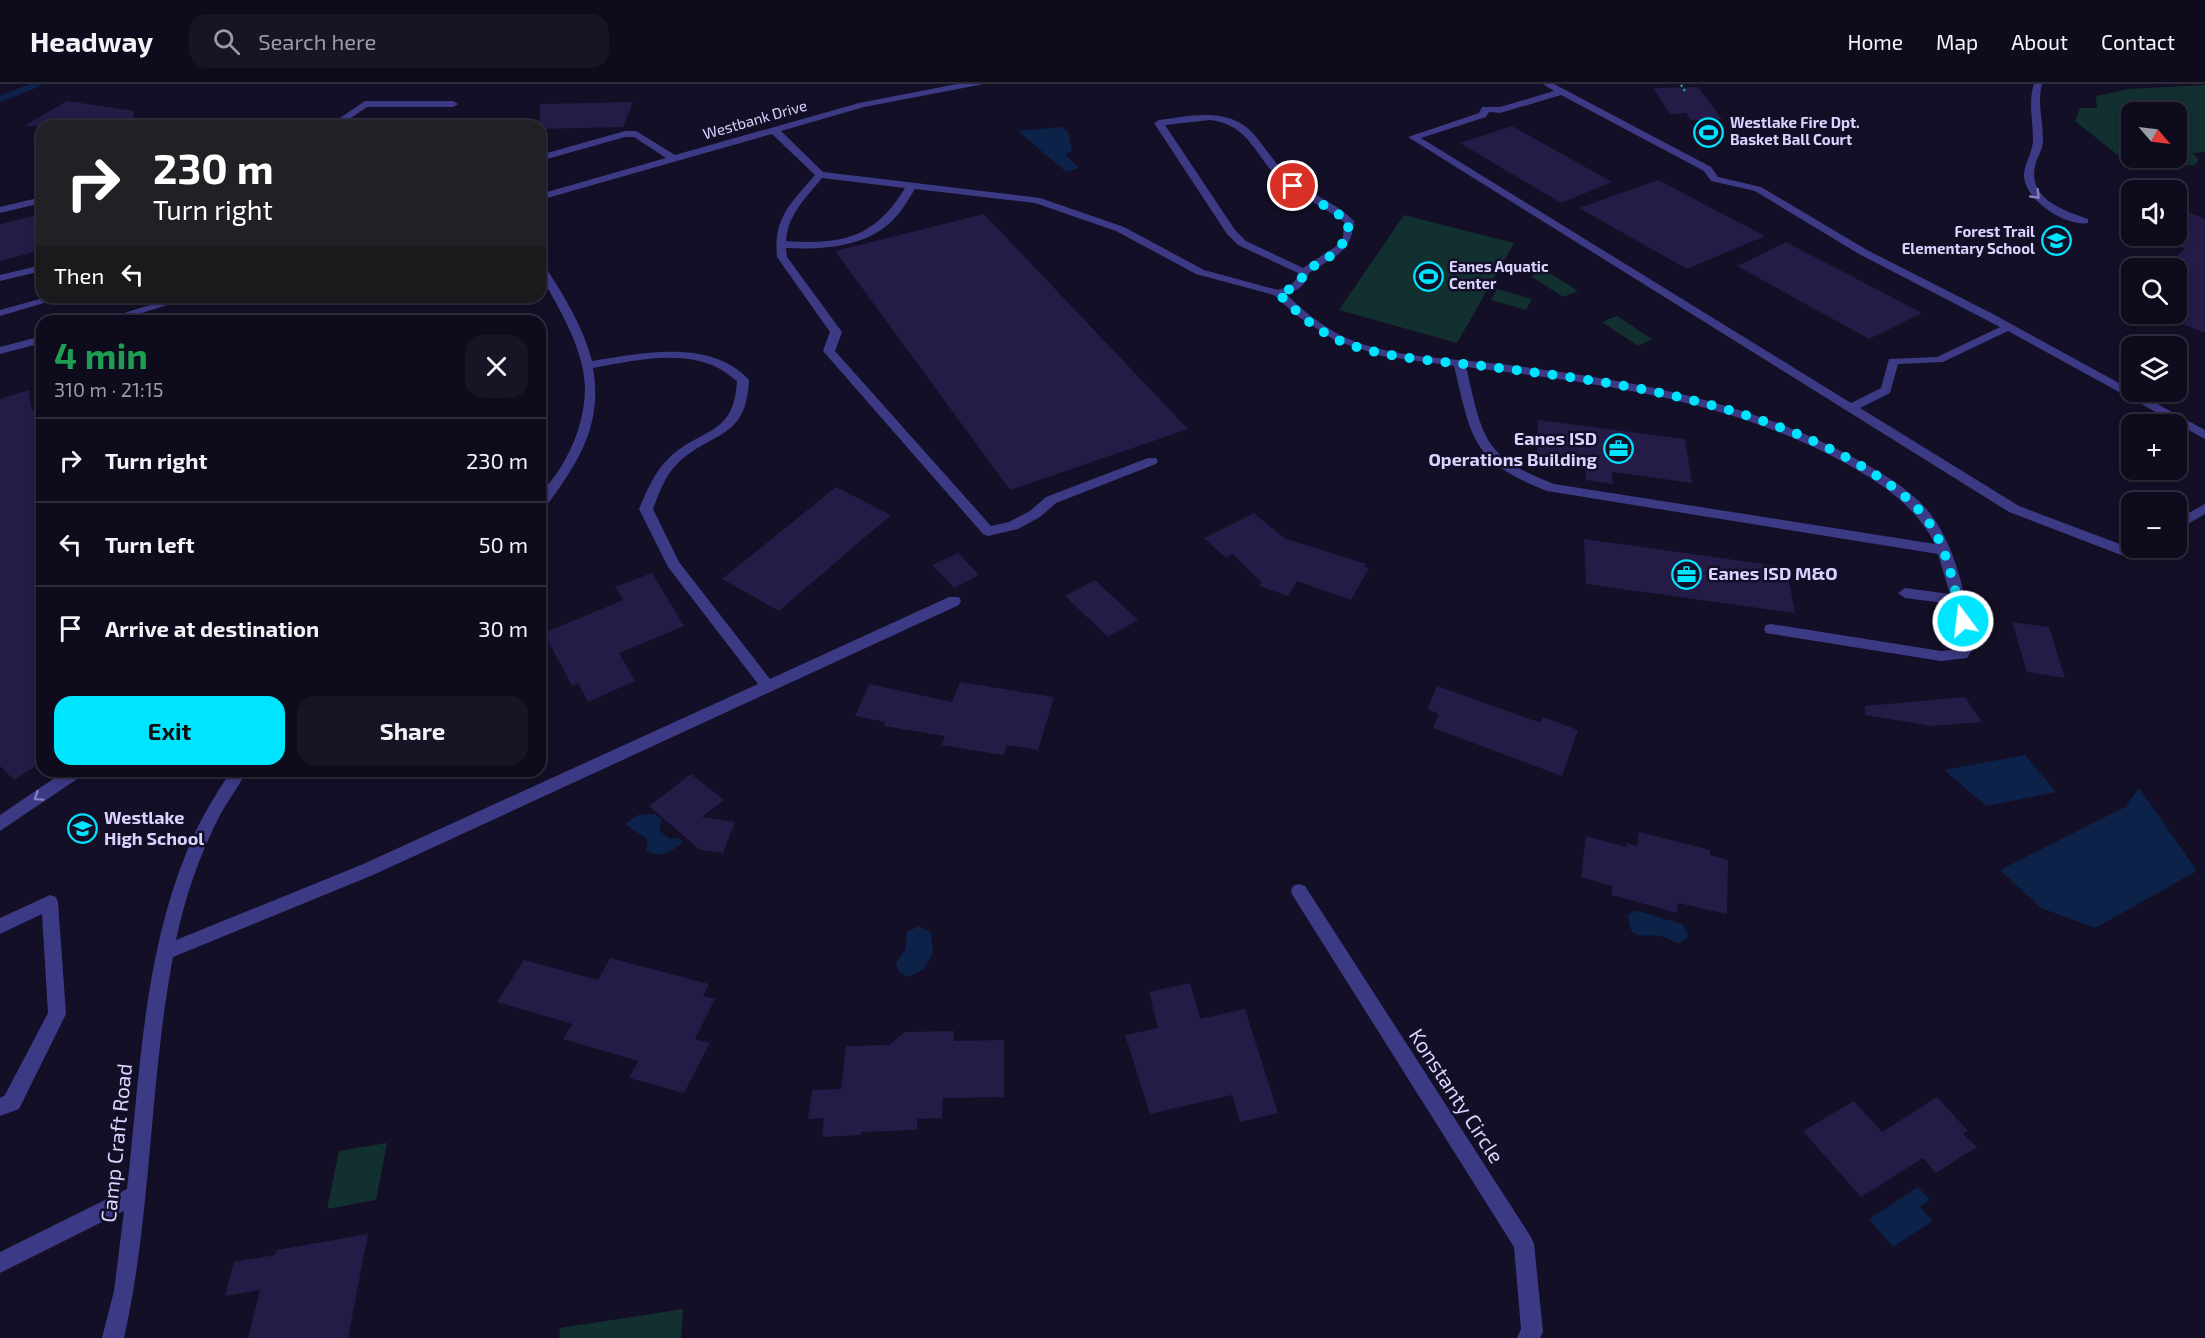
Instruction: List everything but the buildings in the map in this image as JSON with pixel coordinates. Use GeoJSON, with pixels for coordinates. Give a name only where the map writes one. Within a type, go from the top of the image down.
{"type":"FeatureCollection","features":[{"type":"Feature","properties":{"kind":"street","name":"Westbank Drive"},"geometry":{"type":"LineString","coordinates":[[546,195],[904,95],[980,84]]}},
{"type":"Feature","properties":{"kind":"street"},"geometry":{"type":"LineString","coordinates":[[1547,84],[1708,169],[1714,179],[1758,189],[1863,252],[2008,327],[2205,435]]}},
{"type":"Feature","properties":{"kind":"street"},"geometry":{"type":"LineString","coordinates":[[2038,84],[2039,145],[2030,167],[2028,186],[2034,196],[2047,206],[2084,221]]}},
{"type":"Feature","properties":{"kind":"street"},"geometry":{"type":"LineString","coordinates":[[1560,92],[1500,110],[1485,109],[1483,115],[1413,137],[2014,509],[2121,550]]}},
{"type":"Feature","properties":{"kind":"street"},"geometry":{"type":"LineString","coordinates":[[342,120],[365,104],[453,104]]}},
{"type":"Feature","properties":{"kind":"street"},"geometry":{"type":"LineString","coordinates":[[774,130],[820,175],[1036,200],[1120,229],[1200,272],[1278,293],[1293,289],[1302,280],[1304,272],[1339,249],[1348,238],[1349,221],[1304,194],[1283,178],[1268,164],[1251,136],[1235,122],[1204,117],[1159,123],[1231,232],[1242,243],[1304,272]]}},
{"type":"Feature","properties":{"kind":"street"},"geometry":{"type":"LineString","coordinates":[[546,156],[625,134],[636,134],[674,159]]}},
{"type":"Feature","properties":{"kind":"street"},"geometry":{"type":"LineString","coordinates":[[820,175],[787,215],[780,230],[782,257],[836,332],[829,351],[988,531],[1013,526],[1035,514],[1051,500],[1152,461]]}},
{"type":"Feature","properties":{"kind":"street"},"geometry":{"type":"LineString","coordinates":[[780,244],[809,246],[843,242],[870,232],[889,219],[912,185]]}},
{"type":"Feature","properties":{"kind":"street"},"geometry":{"type":"LineString","coordinates":[[0,210],[36,201]]}},
{"type":"Feature","properties":{"kind":"street"},"geometry":{"type":"LineString","coordinates":[[0,278],[36,269]]}},
{"type":"Feature","properties":{"kind":"street"},"geometry":{"type":"LineString","coordinates":[[546,276],[567,309],[590,365],[591,408],[579,445],[559,482],[546,498]]}},
{"type":"Feature","properties":{"kind":"street"},"geometry":{"type":"LineString","coordinates":[[1278,293],[1300,316],[1334,338],[1372,351],[1554,374],[1685,400],[1743,414],[1796,433],[1845,456],[1893,486],[1924,516],[1944,550],[1969,643],[1962,654],[1941,656],[1771,629]]}},
{"type":"Feature","properties":{"kind":"street"},"geometry":{"type":"LineString","coordinates":[[0,313],[37,303]]}},
{"type":"Feature","properties":{"kind":"street"},"geometry":{"type":"LineString","coordinates":[[121,315],[155,303]]}},
{"type":"Feature","properties":{"kind":"street"},"geometry":{"type":"LineString","coordinates":[[1851,408],[1886,390],[1893,361],[1939,360],[2008,327]]}},
{"type":"Feature","properties":{"kind":"street"},"geometry":{"type":"LineString","coordinates":[[0,351],[36,341]]}},
{"type":"Feature","properties":{"kind":"street"},"geometry":{"type":"LineString","coordinates":[[590,365],[628,358],[687,356],[721,364],[743,380],[744,398],[739,411],[723,429],[674,460],[657,482],[646,509],[673,564],[768,687]]}},
{"type":"Feature","properties":{"kind":"street"},"geometry":{"type":"LineString","coordinates":[[1459,363],[1479,439],[1495,460],[1518,476],[1552,488],[1944,550]]}},
{"type":"Feature","properties":{"kind":"street"},"geometry":{"type":"LineString","coordinates":[[2187,520],[2205,508]]}},
{"type":"Feature","properties":{"kind":"street"},"geometry":{"type":"LineString","coordinates":[[1905,592],[1957,600]]}},
{"type":"Feature","properties":{"kind":"street"},"geometry":{"type":"LineString","coordinates":[[164,953],[367,870],[954,600]]}},
{"type":"Feature","properties":{"kind":"street"},"geometry":{"type":"LineString","coordinates":[[0,824],[68,777]]}},
{"type":"Feature","properties":{"kind":"street","name":"Camp Craft Road"},"geometry":{"type":"LineString","coordinates":[[113,1338],[124,1291],[164,953],[180,887],[201,831],[235,777]]}},
{"type":"Feature","properties":{"kind":"street","name":"Konstanty Circle"},"geometry":{"type":"LineString","coordinates":[[1299,891],[1524,1244],[1532,1332],[1528,1338]]}},
{"type":"Feature","properties":{"kind":"street"},"geometry":{"type":"LineString","coordinates":[[0,926],[50,902],[57,1014],[12,1102],[0,1107]]}},
{"type":"Feature","properties":{"kind":"street"},"geometry":{"type":"LineString","coordinates":[[0,1263],[136,1194]]}},
{"type":"Feature","properties":{"kind":"path"},"geometry":{"type":"LineString","coordinates":[[1681,85],[1685,91]]}},
{"type":"Feature","properties":{"kind":"green space"},"geometry":{"type":"Polygon","coordinates":[[[2205,85],[2205,152],[2192,153],[2199,159],[2195,165],[2187,165],[2187,102],[2121,102],[2121,158],[2075,121],[2080,108],[2097,108],[2096,96],[2129,89],[2205,85]]]}},
{"type":"Feature","properties":{"kind":"green space","name":"Eanes Aquatic Center"},"geometry":{"type":"Polygon","coordinates":[[[1404,215],[1514,243],[1457,343],[1339,310],[1404,215]]]}},
{"type":"Feature","properties":{"kind":"green space"},"geometry":{"type":"Polygon","coordinates":[[[1545,270],[1578,291],[1563,297],[1531,276],[1545,270]]]}},
{"type":"Feature","properties":{"kind":"green space"},"geometry":{"type":"Polygon","coordinates":[[[1497,289],[1532,299],[1526,310],[1491,300],[1497,289]]]}},
{"type":"Feature","properties":{"kind":"green space"},"geometry":{"type":"Polygon","coordinates":[[[1617,316],[1652,339],[1638,346],[1602,322],[1617,316]]]}},
{"type":"Feature","properties":{"kind":"green space"},"geometry":{"type":"Polygon","coordinates":[[[387,1143],[376,1200],[327,1209],[339,1151],[387,1143]]]}},
{"type":"Feature","properties":{"kind":"green space"},"geometry":{"type":"Polygon","coordinates":[[[683,1309],[681,1338],[559,1338],[560,1328],[683,1309]]]}},
{"type":"Feature","properties":{"kind":"water"},"geometry":{"type":"Polygon","coordinates":[[[1062,127],[1068,132],[1072,151],[1065,154],[1079,168],[1066,172],[1018,131],[1062,127]]]}},
{"type":"Feature","properties":{"kind":"water"},"geometry":{"type":"Polygon","coordinates":[[[2025,755],[2056,792],[1986,806],[1944,770],[2025,755]]]}},
{"type":"Feature","properties":{"kind":"water"},"geometry":{"type":"Polygon","coordinates":[[[2139,788],[2197,871],[2095,928],[2041,908],[2000,870],[2125,807],[2139,788]]]}},
{"type":"Feature","properties":{"kind":"water"},"geometry":{"type":"Polygon","coordinates":[[[655,814],[662,820],[659,830],[670,839],[678,838],[683,842],[665,854],[650,853],[645,850],[648,846],[646,838],[624,824],[638,815],[655,814]]]}},
{"type":"Feature","properties":{"kind":"water"},"geometry":{"type":"Polygon","coordinates":[[[1634,910],[1682,924],[1688,934],[1687,938],[1679,943],[1662,936],[1635,934],[1629,924],[1628,915],[1634,910]]]}},
{"type":"Feature","properties":{"kind":"water"},"geometry":{"type":"Polygon","coordinates":[[[919,926],[931,933],[933,953],[923,970],[907,977],[898,971],[896,963],[905,950],[907,932],[919,926]]]}},
{"type":"Feature","properties":{"kind":"water"},"geometry":{"type":"Polygon","coordinates":[[[1918,1187],[1930,1200],[1920,1207],[1933,1221],[1893,1247],[1869,1219],[1918,1187]]]}},
{"type":"Feature","properties":{"kind":"waterway"},"geometry":{"type":"LineString","coordinates":[[0,99],[38,84]]}},
{"type":"Feature","properties":{"kind":"place","name":"Westlake Fire Dpt. Basket Ball Court"},"geometry":{"type":"Point","coordinates":[1709,132]}},
{"type":"Feature","properties":{"kind":"place","name":"Forest Trail Elementary School"},"geometry":{"type":"Point","coordinates":[2056,241]}},
{"type":"Feature","properties":{"kind":"place","name":"Eanes Aquatic Center"},"geometry":{"type":"Point","coordinates":[1428,276]}},
{"type":"Feature","properties":{"kind":"place","name":"Eanes ISD Operations Building"},"geometry":{"type":"Point","coordinates":[1618,449]}},
{"type":"Feature","properties":{"kind":"place","name":"Eanes ISD M&O"},"geometry":{"type":"Point","coordinates":[1687,574]}},
{"type":"Feature","properties":{"kind":"place","name":"Westlake High School"},"geometry":{"type":"Point","coordinates":[83,828]}},
{"type":"Feature","properties":{"kind":"route"},"geometry":{"type":"LineString","coordinates":[[1293,186],[1349,221],[1348,238],[1339,249],[1304,272],[1302,280],[1293,289],[1278,293],[1300,316],[1334,338],[1372,351],[1554,374],[1743,414],[1796,433],[1845,456],[1893,486],[1924,516],[1944,550],[1963,621]]}}]}
